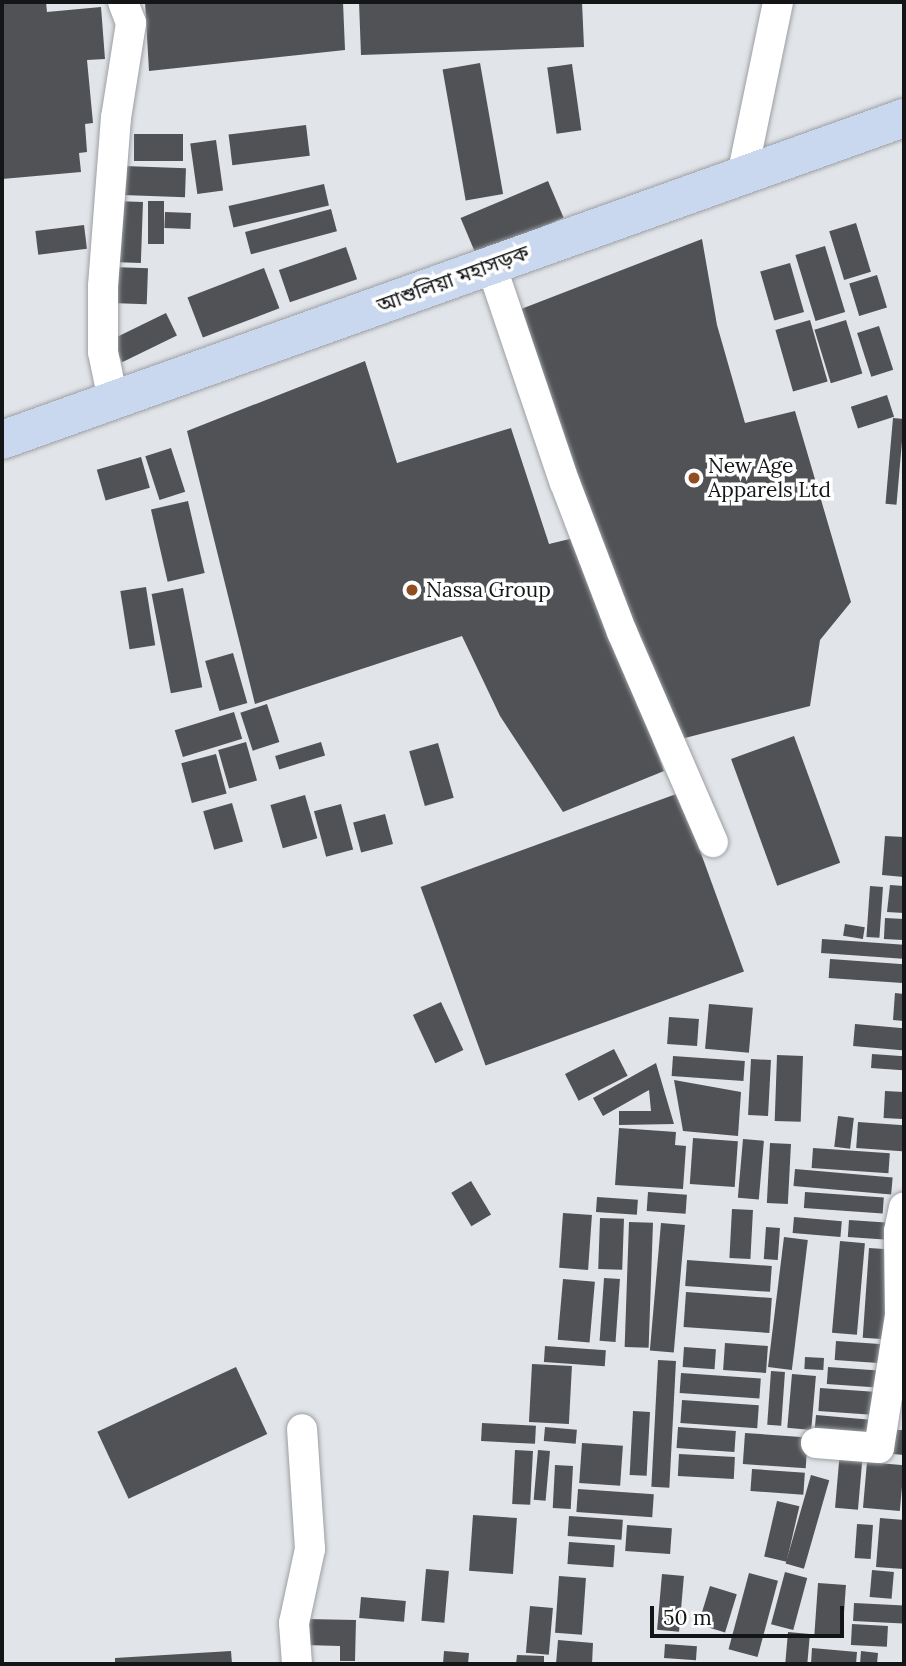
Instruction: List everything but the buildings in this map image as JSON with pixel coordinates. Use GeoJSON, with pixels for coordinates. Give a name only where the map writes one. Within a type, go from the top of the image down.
{"type":"FeatureCollection","features":[{"type":"Feature","properties":{"kind":"highway","name":"আশুলিয়া মহাসড়ক"},"geometry":{"type":"LineString","coordinates":[[2,440],[904,118]]}},
{"type":"Feature","properties":{"kind":"street"},"geometry":{"type":"LineString","coordinates":[[113,400],[103,352],[103,286],[116,118],[131,23],[122,2]]}},
{"type":"Feature","properties":{"kind":"street"},"geometry":{"type":"LineString","coordinates":[[742,176],[778,2]]}},
{"type":"Feature","properties":{"kind":"street"},"geometry":{"type":"LineString","coordinates":[[491,265],[565,483],[617,619],[713,842]]}},
{"type":"Feature","properties":{"kind":"street"},"geometry":{"type":"LineString","coordinates":[[816,1443],[879,1448],[900,1315],[899,1231],[904,1208]]}},
{"type":"Feature","properties":{"kind":"street"},"geometry":{"type":"LineString","coordinates":[[297,1664],[295,1623],[310,1549],[302,1429]]}},
{"type":"Feature","properties":{"kind":"place","name":"New Age Apparels Ltd"},"geometry":{"type":"Point","coordinates":[694,478]}},
{"type":"Feature","properties":{"kind":"place","name":"Nassa Group"},"geometry":{"type":"Point","coordinates":[412,590]}}]}
